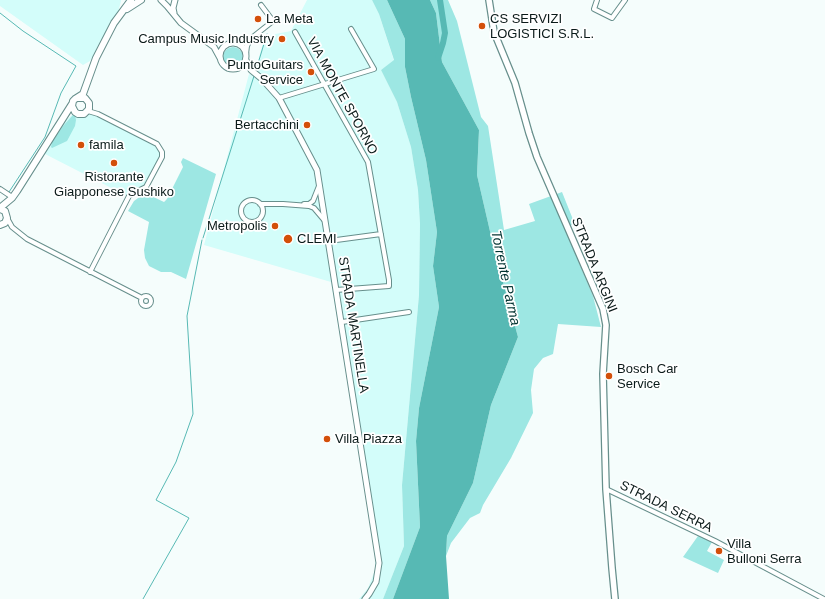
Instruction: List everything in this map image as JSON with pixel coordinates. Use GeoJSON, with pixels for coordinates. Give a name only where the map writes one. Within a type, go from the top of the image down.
{"type":"FeatureCollection","features":[{"type":"Feature","properties":{"kind":"main road"},"geometry":{"type":"LineString","coordinates":[[7,216],[0,208],[12,197],[60,123],[73,107],[78,98],[83,94],[96,58],[114,23],[131,0]]}},
{"type":"Feature","properties":{"kind":"main road"},"geometry":{"type":"LineString","coordinates":[[121,14],[141,0]]}},
{"type":"Feature","properties":{"kind":"main road","name":"STRADA ARGINI"},"geometry":{"type":"LineString","coordinates":[[490,0],[494,32],[515,83],[533,145],[603,309],[606,325],[602,374],[606,489],[615,599]]}},
{"type":"Feature","properties":{"kind":"main road"},"geometry":{"type":"LineString","coordinates":[[89,79],[87,91],[89,106]]}},
{"type":"Feature","properties":{"kind":"main road"},"geometry":{"type":"LineString","coordinates":[[78,98],[85,98],[89,106]]}},
{"type":"Feature","properties":{"kind":"main road"},"geometry":{"type":"LineString","coordinates":[[73,107],[80,114],[89,106]]}},
{"type":"Feature","properties":{"kind":"main road"},"geometry":{"type":"LineString","coordinates":[[1,225],[7,216],[12,197]]}},
{"type":"Feature","properties":{"kind":"street"},"geometry":{"type":"LineString","coordinates":[[161,0],[188,30],[214,47],[224,66],[231,70],[240,68],[251,70]]}},
{"type":"Feature","properties":{"kind":"street"},"geometry":{"type":"LineString","coordinates":[[175,0],[173,8],[175,16]]}},
{"type":"Feature","properties":{"kind":"street"},"geometry":{"type":"LineString","coordinates":[[597,0],[594,9],[612,18],[625,0]]}},
{"type":"Feature","properties":{"kind":"street"},"geometry":{"type":"LineString","coordinates":[[214,47],[224,47],[230,44],[244,44],[273,21],[261,5]]}},
{"type":"Feature","properties":{"kind":"street"},"geometry":{"type":"LineString","coordinates":[[279,98],[374,69],[351,29]]}},
{"type":"Feature","properties":{"kind":"street","name":"VIA MONTE SPORNO"},"geometry":{"type":"LineString","coordinates":[[295,32],[368,162],[381,234],[389,286],[336,290]]}},
{"type":"Feature","properties":{"kind":"street"},"geometry":{"type":"LineString","coordinates":[[246,54],[247,46],[252,38]]}},
{"type":"Feature","properties":{"kind":"street"},"geometry":{"type":"LineString","coordinates":[[237,44],[243,48],[246,54]]}},
{"type":"Feature","properties":{"kind":"street"},"geometry":{"type":"LineString","coordinates":[[220,58],[220,54],[224,47]]}},
{"type":"Feature","properties":{"kind":"street","name":"STRADA MARTINELLA"},"geometry":{"type":"LineString","coordinates":[[246,54],[246,60],[251,70],[262,79],[279,98],[317,170],[379,563],[376,582],[365,599]]}},
{"type":"Feature","properties":{"kind":"street"},"geometry":{"type":"LineString","coordinates":[[240,68],[246,60]]}},
{"type":"Feature","properties":{"kind":"street"},"geometry":{"type":"LineString","coordinates":[[89,106],[98,114],[157,144],[162,152],[162,157],[146,187],[129,196],[90,272]]}},
{"type":"Feature","properties":{"kind":"street"},"geometry":{"type":"LineString","coordinates":[[268,204],[263,211],[261,218],[255,222],[247,220],[242,215],[242,207],[247,202],[253,201],[260,204],[268,204],[302,205],[309,204],[313,201],[320,184]]}},
{"type":"Feature","properties":{"kind":"street"},"geometry":{"type":"LineString","coordinates":[[0,189],[12,197]]}},
{"type":"Feature","properties":{"kind":"street"},"geometry":{"type":"LineString","coordinates":[[313,201],[317,200],[323,204]]}},
{"type":"Feature","properties":{"kind":"street"},"geometry":{"type":"LineString","coordinates":[[260,204],[263,211]]}},
{"type":"Feature","properties":{"kind":"street"},"geometry":{"type":"LineString","coordinates":[[314,208],[323,204]]}},
{"type":"Feature","properties":{"kind":"street"},"geometry":{"type":"LineString","coordinates":[[302,205],[314,208],[325,222]]}},
{"type":"Feature","properties":{"kind":"street"},"geometry":{"type":"LineString","coordinates":[[7,216],[12,227],[27,239],[142,298]]}},
{"type":"Feature","properties":{"kind":"street"},"geometry":{"type":"LineString","coordinates":[[1,225],[12,227]]}},
{"type":"Feature","properties":{"kind":"street"},"geometry":{"type":"LineString","coordinates":[[328,241],[381,234]]}},
{"type":"Feature","properties":{"kind":"street"},"geometry":{"type":"LineString","coordinates":[[342,322],[409,312]]}},
{"type":"Feature","properties":{"kind":"street","name":"STRADA SERRA"},"geometry":{"type":"LineString","coordinates":[[606,489],[728,548],[824,599]]}},
{"type":"Feature","properties":{"kind":"shaded area"},"geometry":{"type":"Polygon","coordinates":[[[0,0],[121,1],[117,16],[90,61],[83,65],[0,6],[0,0]]]}},
{"type":"Feature","properties":{"kind":"shaded area"},"geometry":{"type":"Polygon","coordinates":[[[307,0],[372,0],[379,14],[394,61],[381,70],[397,102],[411,147],[418,190],[420,224],[419,295],[402,485],[404,546],[383,599],[359,599],[368,588],[375,570],[376,551],[331,282],[204,245],[249,74],[254,75],[265,36],[291,31],[307,0]]]}},
{"type":"Feature","properties":{"kind":"shaded area"},"geometry":{"type":"Polygon","coordinates":[[[372,0],[387,0],[405,39],[405,67],[426,160],[437,232],[433,266],[439,307],[419,408],[416,441],[420,527],[393,599],[383,599],[404,546],[402,485],[419,295],[420,224],[418,190],[411,147],[397,102],[381,70],[394,60],[379,14],[372,0]]]}},
{"type":"Feature","properties":{"kind":"shaded area"},"geometry":{"type":"Polygon","coordinates":[[[387,0],[430,0],[436,13],[442,62],[479,130],[477,175],[495,253],[518,337],[491,405],[473,483],[447,536],[446,556],[449,599],[393,599],[420,527],[416,441],[419,408],[439,307],[433,266],[437,232],[426,160],[405,67],[405,39],[387,0]]]}},
{"type":"Feature","properties":{"kind":"shaded area"},"geometry":{"type":"Polygon","coordinates":[[[430,0],[448,0],[457,21],[481,117],[488,126],[504,230],[535,221],[529,204],[562,192],[574,222],[566,232],[593,296],[601,327],[558,324],[553,354],[543,358],[534,369],[531,390],[533,413],[511,458],[483,505],[480,513],[470,518],[451,543],[446,556],[447,536],[473,483],[491,405],[518,337],[495,253],[477,175],[479,130],[442,62],[436,13],[430,0]]]}},
{"type":"Feature","properties":{"kind":"shaded area"},"geometry":{"type":"Polygon","coordinates":[[[233,47],[240,50],[243,57],[240,64],[233,67],[226,64],[223,57],[226,50],[233,47]]]}},
{"type":"Feature","properties":{"kind":"shaded area"},"geometry":{"type":"Polygon","coordinates":[[[93,113],[155,146],[160,151],[160,157],[147,184],[141,189],[132,192],[127,196],[45,154],[61,125],[73,114],[93,113]]]}},
{"type":"Feature","properties":{"kind":"shaded area"},"geometry":{"type":"Polygon","coordinates":[[[73,115],[75,115],[76,120],[75,126],[67,141],[52,148],[52,142],[73,115]]]}},
{"type":"Feature","properties":{"kind":"shaded area"},"geometry":{"type":"Polygon","coordinates":[[[183,158],[216,174],[186,279],[171,272],[161,272],[149,266],[145,258],[144,250],[149,222],[128,211],[134,201],[145,193],[164,202],[167,199],[183,167],[181,162],[183,158]]]}},
{"type":"Feature","properties":{"kind":"shaded area"},"geometry":{"type":"Polygon","coordinates":[[[698,536],[712,542],[707,551],[724,560],[718,573],[683,557],[698,536]]]}},
{"type":"Feature","properties":{"kind":"waterway","name":"Torrente Parma"},"geometry":{"type":"LineString","coordinates":[[438,58],[445,33],[440,0]]}},
{"type":"Feature","properties":{"kind":"waterway"},"geometry":{"type":"LineString","coordinates":[[0,13],[23,31],[76,66],[61,93],[45,137],[9,192]]}},
{"type":"Feature","properties":{"kind":"waterway"},"geometry":{"type":"LineString","coordinates":[[256,70],[267,34]]}},
{"type":"Feature","properties":{"kind":"waterway"},"geometry":{"type":"LineString","coordinates":[[203,238],[254,76]]}},
{"type":"Feature","properties":{"kind":"waterway"},"geometry":{"type":"LineString","coordinates":[[143,599],[189,518],[156,500],[176,462],[193,414],[187,316],[202,240]]}},
{"type":"Feature","properties":{"kind":"place","name":"La Meta"},"geometry":{"type":"Point","coordinates":[258,19]}},
{"type":"Feature","properties":{"kind":"place","name":"CS SERVIZI LOGISTICI S.R.L."},"geometry":{"type":"Point","coordinates":[482,26]}},
{"type":"Feature","properties":{"kind":"place","name":"Campus Music Industry"},"geometry":{"type":"Point","coordinates":[282,39]}},
{"type":"Feature","properties":{"kind":"place","name":"PuntoGuitars Service"},"geometry":{"type":"Point","coordinates":[311,72]}},
{"type":"Feature","properties":{"kind":"place","name":"Bertacchini"},"geometry":{"type":"Point","coordinates":[307,125]}},
{"type":"Feature","properties":{"kind":"place","name":"famila"},"geometry":{"type":"Point","coordinates":[81,145]}},
{"type":"Feature","properties":{"kind":"place","name":"Ristorante Giapponese Sushiko"},"geometry":{"type":"Point","coordinates":[114,163]}},
{"type":"Feature","properties":{"kind":"place","name":"Metropolis"},"geometry":{"type":"Point","coordinates":[275,226]}},
{"type":"Feature","properties":{"kind":"place","name":"CLEMI"},"geometry":{"type":"Point","coordinates":[288,239]}},
{"type":"Feature","properties":{"kind":"place","name":"Bosch Car Service"},"geometry":{"type":"Point","coordinates":[609,376]}},
{"type":"Feature","properties":{"kind":"place","name":"Villa Piazza"},"geometry":{"type":"Point","coordinates":[327,439]}},
{"type":"Feature","properties":{"kind":"place","name":"Villa Bulloni Serra"},"geometry":{"type":"Point","coordinates":[719,551]}}]}
